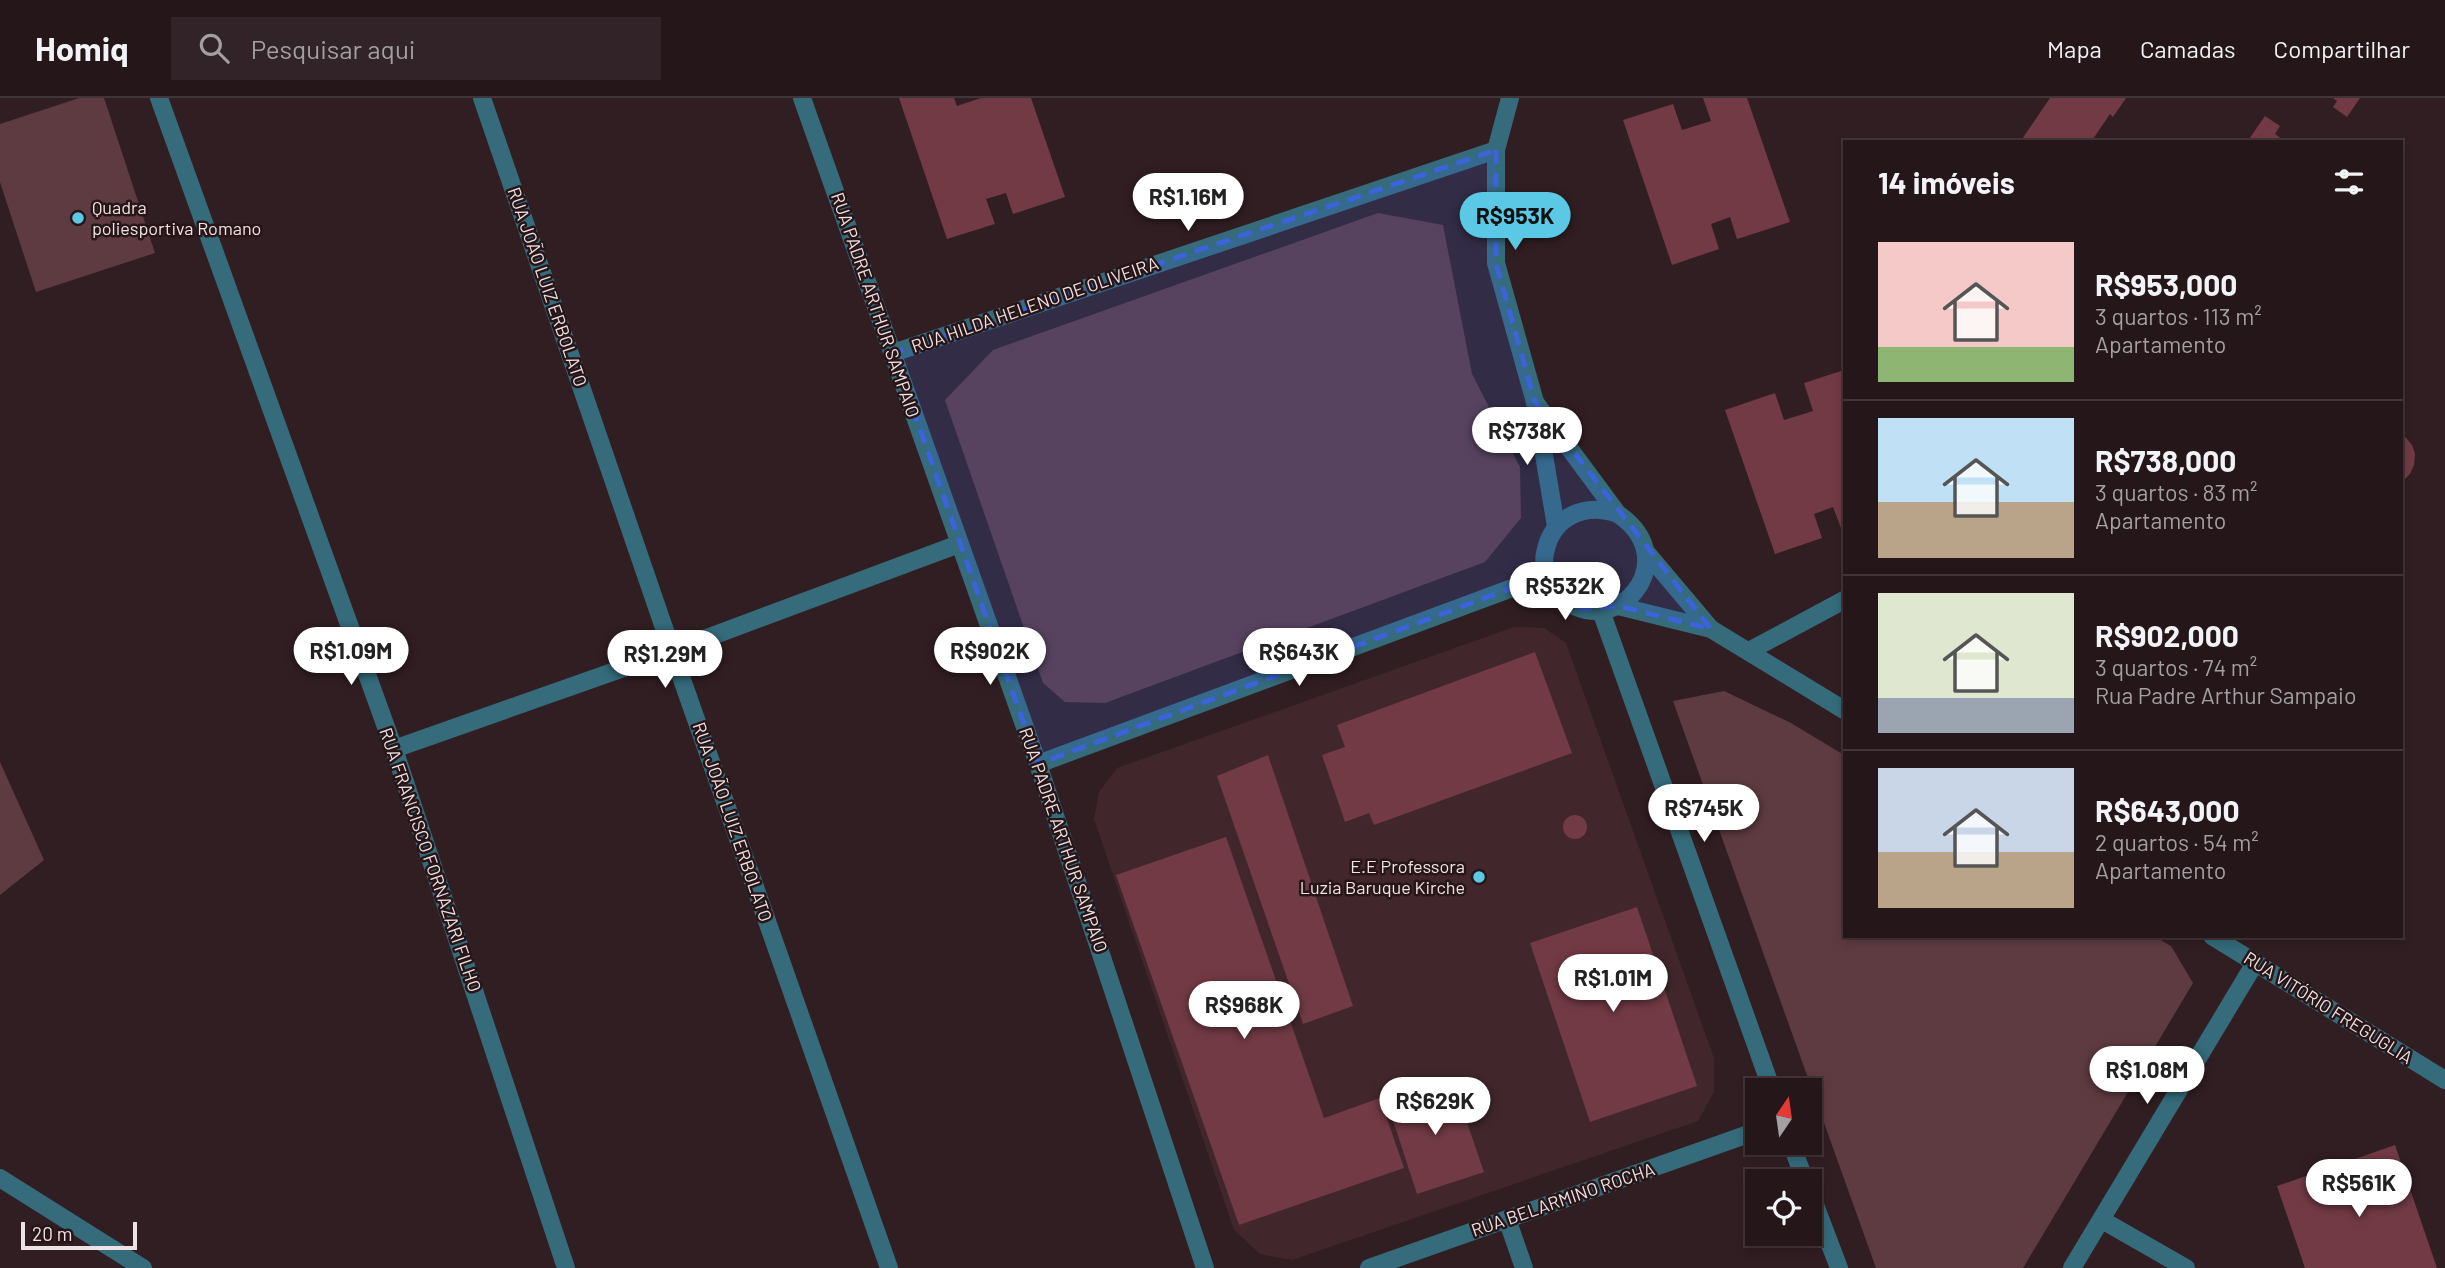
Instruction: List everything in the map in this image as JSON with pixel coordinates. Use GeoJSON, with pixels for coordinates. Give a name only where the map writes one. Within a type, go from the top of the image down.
{"type":"FeatureCollection","features":[{"type":"Feature","properties":{"kind":"street","name":"RUA FRANCISCO FORNAZARI FILHO"},"geometry":{"type":"LineString","coordinates":[[159,98],[394,749],[566,1268]]}},
{"type":"Feature","properties":{"kind":"street","name":"RUA JOÃO LUIZ ERBOLATO"},"geometry":{"type":"LineString","coordinates":[[482,98],[672,651],[889,1268]]}},
{"type":"Feature","properties":{"kind":"street","name":"RUA PADRE ARTHUR SAMPAIO"},"geometry":{"type":"LineString","coordinates":[[802,98],[1038,764],[1205,1268]]}},
{"type":"Feature","properties":{"kind":"street"},"geometry":{"type":"LineString","coordinates":[[1510,98],[1496,150],[1496,263],[1535,402],[1556,526]]}},
{"type":"Feature","properties":{"kind":"street","name":"RUA HILDA HELENO DE OLIVEIRA"},"geometry":{"type":"LineString","coordinates":[[892,353],[1496,150]]}},
{"type":"Feature","properties":{"kind":"street"},"geometry":{"type":"LineString","coordinates":[[1535,402],[1618,513],[1631,523],[1641,536],[1646,552],[1646,568],[1641,583],[1631,597],[1609,608]]}},
{"type":"Feature","properties":{"kind":"street"},"geometry":{"type":"LineString","coordinates":[[1618,513],[1605,509],[1578,512],[1556,526],[1547,541],[1544,558],[1547,575],[1555,591],[1567,602],[1583,609],[1609,608],[1711,629],[1843,708]]}},
{"type":"Feature","properties":{"kind":"street"},"geometry":{"type":"LineString","coordinates":[[394,749],[672,651],[960,544]]}},
{"type":"Feature","properties":{"kind":"street"},"geometry":{"type":"LineString","coordinates":[[1646,552],[1711,629]]}},
{"type":"Feature","properties":{"kind":"street"},"geometry":{"type":"LineString","coordinates":[[1038,764],[1547,575]]}},
{"type":"Feature","properties":{"kind":"street"},"geometry":{"type":"LineString","coordinates":[[1749,651],[1843,601]]}},
{"type":"Feature","properties":{"kind":"street"},"geometry":{"type":"LineString","coordinates":[[1609,608],[1768,1078]]}},
{"type":"Feature","properties":{"kind":"street","name":"RUA VITÓRIO FREGUGLIA"},"geometry":{"type":"LineString","coordinates":[[2215,938],[2445,1080]]}},
{"type":"Feature","properties":{"kind":"street"},"geometry":{"type":"LineString","coordinates":[[2072,1268],[2255,963]]}},
{"type":"Feature","properties":{"kind":"street","name":"RUA BELARMINO ROCHA"},"geometry":{"type":"LineString","coordinates":[[1368,1268],[1745,1135]]}},
{"type":"Feature","properties":{"kind":"street"},"geometry":{"type":"LineString","coordinates":[[0,1178],[143,1268]]}},
{"type":"Feature","properties":{"kind":"street"},"geometry":{"type":"LineString","coordinates":[[1507,1219],[1524,1268]]}},
{"type":"Feature","properties":{"kind":"street"},"geometry":{"type":"LineString","coordinates":[[2102,1220],[2186,1268]]}},
{"type":"Feature","properties":{"kind":"street"},"geometry":{"type":"LineString","coordinates":[[1822,1223],[1839,1268]]}},
{"type":"Feature","properties":{"kind":"highlighted area"},"geometry":{"type":"Polygon","coordinates":[[[1496,150],[1496,263],[1535,402],[1711,629],[1618,606],[1583,609],[1555,591],[1547,575],[1038,764],[893,353],[1496,150]]]}},
{"type":"Feature","properties":{"kind":"shaded area","name":"Quadra poliesportiva Romano"},"geometry":{"type":"Polygon","coordinates":[[[79,98],[104,98],[155,253],[36,292],[0,182],[0,124],[79,98]]]}},
{"type":"Feature","properties":{"kind":"shaded area"},"geometry":{"type":"Polygon","coordinates":[[[1378,213],[1443,225],[1472,374],[1520,467],[1521,518],[1485,562],[1105,703],[1065,702],[1043,683],[945,400],[993,350],[1378,213]]]}},
{"type":"Feature","properties":{"kind":"shaded area"},"geometry":{"type":"Polygon","coordinates":[[[1514,627],[1544,628],[1566,643],[1714,1058],[1714,1092],[1698,1121],[1292,1260],[1260,1254],[1234,1230],[1094,819],[1099,792],[1117,768],[1514,627]]]}},
{"type":"Feature","properties":{"kind":"shaded area"},"geometry":{"type":"Polygon","coordinates":[[[1724,691],[1791,723],[1843,754],[1843,938],[2157,938],[2171,946],[2193,983],[2023,1268],[1876,1268],[1822,1117],[1822,1078],[1808,1078],[1673,701],[1724,691]]]}},
{"type":"Feature","properties":{"kind":"shaded area"},"geometry":{"type":"Polygon","coordinates":[[[0,762],[44,860],[0,895],[0,762]]]}},
{"type":"Feature","properties":{"kind":"building"},"geometry":{"type":"Polygon","coordinates":[[[899,98],[954,98],[957,106],[981,98],[1031,98],[1065,197],[1013,214],[1006,193],[986,199],[995,224],[947,239],[899,98]]]}},
{"type":"Feature","properties":{"kind":"building"},"geometry":{"type":"Polygon","coordinates":[[[1703,98],[1747,98],[1790,222],[1737,239],[1730,217],[1711,224],[1719,249],[1672,265],[1623,120],[1673,104],[1682,130],[1711,121],[1703,98]]]}},
{"type":"Feature","properties":{"kind":"building"},"geometry":{"type":"Polygon","coordinates":[[[2050,98],[2126,98],[2113,117],[2110,114],[2092,140],[2021,140],[2050,98]]]}},
{"type":"Feature","properties":{"kind":"building"},"geometry":{"type":"Polygon","coordinates":[[[2333,98],[2360,98],[2347,117],[2333,107],[2337,101],[2333,98]]]}},
{"type":"Feature","properties":{"kind":"building"},"geometry":{"type":"Polygon","coordinates":[[[2265,116],[2280,126],[2275,134],[2283,140],[2248,140],[2265,116]]]}},
{"type":"Feature","properties":{"kind":"building"},"geometry":{"type":"Polygon","coordinates":[[[1843,370],[1843,527],[1833,507],[1814,514],[1822,538],[1775,554],[1725,410],[1775,393],[1784,420],[1813,411],[1804,383],[1843,370]]]}},
{"type":"Feature","properties":{"kind":"building"},"geometry":{"type":"Polygon","coordinates":[[[2403,434],[2412,445],[2415,454],[2410,474],[2403,481],[2403,434]]]}},
{"type":"Feature","properties":{"kind":"building"},"geometry":{"type":"Polygon","coordinates":[[[1535,652],[1572,753],[1374,825],[1369,813],[1345,822],[1322,755],[1345,747],[1337,725],[1535,652]]]}},
{"type":"Feature","properties":{"kind":"building"},"geometry":{"type":"Polygon","coordinates":[[[1268,755],[1353,1006],[1303,1024],[1217,776],[1268,755]]]}},
{"type":"Feature","properties":{"kind":"building"},"geometry":{"type":"Polygon","coordinates":[[[1575,815],[1586,822],[1587,827],[1580,838],[1575,839],[1564,832],[1563,827],[1570,816],[1575,815]]]}},
{"type":"Feature","properties":{"kind":"building"},"geometry":{"type":"Polygon","coordinates":[[[1226,837],[1324,1118],[1380,1098],[1404,1168],[1239,1225],[1116,875],[1226,837]]]}},
{"type":"Feature","properties":{"kind":"building"},"geometry":{"type":"Polygon","coordinates":[[[1637,907],[1697,1086],[1590,1122],[1530,943],[1637,907]]]}},
{"type":"Feature","properties":{"kind":"building"},"geometry":{"type":"Polygon","coordinates":[[[1452,1079],[1484,1172],[1417,1194],[1387,1102],[1452,1079]]]}},
{"type":"Feature","properties":{"kind":"building"},"geometry":{"type":"Polygon","coordinates":[[[2395,1145],[2437,1268],[2305,1268],[2277,1186],[2326,1169],[2336,1196],[2364,1186],[2355,1159],[2395,1145]]]}},
{"type":"Feature","properties":{"kind":"place","name":"Quadra poliesportiva Romano"},"geometry":{"type":"Point","coordinates":[78,218]}},
{"type":"Feature","properties":{"kind":"place","name":"E.E Professora Luzia Baruque Kirche"},"geometry":{"type":"Point","coordinates":[1479,877]}}]}
